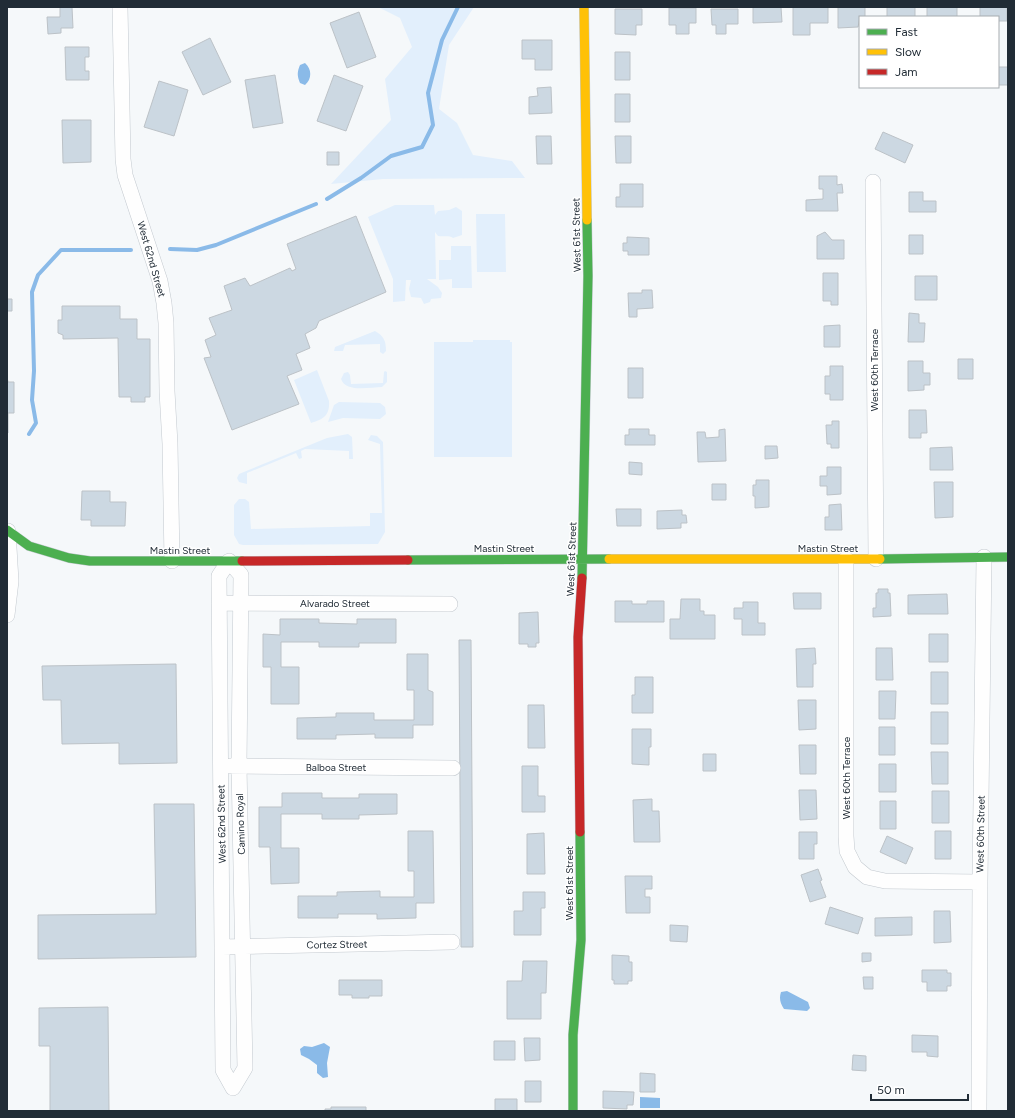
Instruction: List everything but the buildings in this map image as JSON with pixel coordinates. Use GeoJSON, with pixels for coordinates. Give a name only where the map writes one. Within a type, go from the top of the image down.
{"type":"FeatureCollection","features":[{"type":"Feature","properties":{"kind":"street","name":"West 62nd Street"},"geometry":{"type":"LineString","coordinates":[[120,7],[123,159],[125,174],[160,281],[166,323],[172,561]]}},
{"type":"Feature","properties":{"kind":"street","name":"West 61st Street"},"geometry":{"type":"LineString","coordinates":[[573,1111],[573,1036],[580,940],[578,637],[583,559],[588,276],[584,7]]}},
{"type":"Feature","properties":{"kind":"street","name":"West 60th Terrace"},"geometry":{"type":"LineString","coordinates":[[873,182],[876,559]]}},
{"type":"Feature","properties":{"kind":"street","name":"Mastin Street"},"geometry":{"type":"LineString","coordinates":[[8,530],[29,546],[70,558],[90,561],[115,562],[876,559],[1008,557]]}},
{"type":"Feature","properties":{"kind":"street"},"geometry":{"type":"LineString","coordinates":[[7,615],[10,581],[8,530]]}},
{"type":"Feature","properties":{"kind":"street","name":"West 60th Street"},"geometry":{"type":"LineString","coordinates":[[979,1111],[984,557]]}},
{"type":"Feature","properties":{"kind":"street","name":"West 60th Terrace"},"geometry":{"type":"LineString","coordinates":[[846,559],[847,851],[855,867],[867,877],[885,882],[980,882]]}},
{"type":"Feature","properties":{"kind":"street","name":"West 62nd Street"},"geometry":{"type":"LineString","coordinates":[[229,562],[219,576],[220,766],[224,1070],[233,1088]]}},
{"type":"Feature","properties":{"kind":"street","name":"Camino Royal"},"geometry":{"type":"LineString","coordinates":[[229,562],[241,575],[242,603],[239,766],[245,1068],[233,1088]]}},
{"type":"Feature","properties":{"kind":"street","name":"Alvarado Street"},"geometry":{"type":"LineString","coordinates":[[219,603],[450,604]]}},
{"type":"Feature","properties":{"kind":"street","name":"Balboa Street"},"geometry":{"type":"LineString","coordinates":[[220,766],[453,768]]}},
{"type":"Feature","properties":{"kind":"street","name":"Cortez Street"},"geometry":{"type":"LineString","coordinates":[[222,947],[452,942]]}},
{"type":"Feature","properties":{"kind":"shaded area"},"geometry":{"type":"Polygon","coordinates":[[[378,7],[474,7],[449,45],[439,109],[457,123],[473,155],[512,161],[525,178],[383,179],[331,184],[391,120],[385,79],[412,47],[400,18],[378,7]]]}},
{"type":"Feature","properties":{"kind":"shaded area"},"geometry":{"type":"Polygon","coordinates":[[[395,205],[434,205],[435,215],[438,211],[449,210],[456,207],[462,211],[462,235],[453,238],[448,236],[438,236],[435,232],[436,279],[427,279],[438,287],[442,293],[441,298],[431,299],[430,302],[424,304],[421,298],[411,297],[409,289],[411,280],[406,280],[405,301],[393,302],[393,279],[368,217],[395,205]]]}},
{"type":"Feature","properties":{"kind":"shaded area"},"geometry":{"type":"Polygon","coordinates":[[[476,214],[505,214],[506,272],[477,272],[476,214]]]}},
{"type":"Feature","properties":{"kind":"shaded area"},"geometry":{"type":"Polygon","coordinates":[[[451,246],[471,246],[472,288],[452,288],[452,279],[439,280],[439,260],[451,260],[451,246]]]}},
{"type":"Feature","properties":{"kind":"shaded area"},"geometry":{"type":"Polygon","coordinates":[[[375,331],[381,335],[386,344],[386,351],[383,354],[380,352],[380,344],[345,345],[343,351],[334,351],[335,347],[375,331]]]}},
{"type":"Feature","properties":{"kind":"shaded area"},"geometry":{"type":"Polygon","coordinates":[[[473,340],[510,340],[510,342],[512,342],[512,457],[434,457],[434,342],[473,342],[473,340]]]}},
{"type":"Feature","properties":{"kind":"shaded area"},"geometry":{"type":"Polygon","coordinates":[[[317,370],[329,401],[329,406],[325,416],[311,423],[294,380],[317,370]]]}},
{"type":"Feature","properties":{"kind":"shaded area"},"geometry":{"type":"Polygon","coordinates":[[[385,371],[387,372],[387,382],[382,387],[353,388],[344,383],[341,379],[344,373],[348,372],[350,375],[351,384],[383,383],[385,371]]]}},
{"type":"Feature","properties":{"kind":"shaded area"},"geometry":{"type":"Polygon","coordinates":[[[339,402],[380,403],[385,407],[386,414],[380,419],[343,418],[328,422],[334,405],[339,402]]]}},
{"type":"Feature","properties":{"kind":"shaded area"},"geometry":{"type":"Polygon","coordinates":[[[348,434],[352,437],[353,459],[349,459],[349,451],[305,449],[301,451],[302,458],[299,459],[296,453],[247,473],[247,484],[239,482],[237,478],[239,474],[327,438],[348,434]]]}},
{"type":"Feature","properties":{"kind":"shaded area"},"geometry":{"type":"Polygon","coordinates":[[[371,435],[377,436],[383,442],[385,532],[378,544],[239,544],[234,535],[234,505],[239,499],[245,499],[249,502],[251,529],[370,526],[370,513],[382,513],[380,444],[368,440],[371,435]]]}},
{"type":"Feature","properties":{"kind":"water"},"geometry":{"type":"Polygon","coordinates":[[[305,63],[309,68],[310,77],[305,85],[300,83],[298,78],[298,70],[300,65],[305,63]]]}},
{"type":"Feature","properties":{"kind":"water"},"geometry":{"type":"Polygon","coordinates":[[[787,991],[808,1002],[810,1008],[807,1011],[784,1009],[780,1000],[780,994],[781,992],[787,991]]]}},
{"type":"Feature","properties":{"kind":"water"},"geometry":{"type":"Polygon","coordinates":[[[324,1043],[330,1047],[327,1063],[328,1077],[323,1078],[317,1073],[317,1065],[301,1055],[300,1049],[304,1046],[312,1047],[324,1043]]]}},
{"type":"Feature","properties":{"kind":"water"},"geometry":{"type":"Polygon","coordinates":[[[640,1097],[660,1098],[660,1108],[640,1108],[640,1097]]]}},
{"type":"Feature","properties":{"kind":"waterway"},"geometry":{"type":"LineString","coordinates":[[327,199],[361,178],[391,156],[422,147],[433,125],[428,93],[442,40],[458,7]]}},
{"type":"Feature","properties":{"kind":"waterway"},"geometry":{"type":"LineString","coordinates":[[170,249],[197,250],[216,245],[316,204]]}},
{"type":"Feature","properties":{"kind":"waterway"},"geometry":{"type":"LineString","coordinates":[[29,434],[36,423],[32,400],[34,371],[32,292],[38,275],[61,250],[131,250]]}},
{"type":"Feature","properties":{"kind":"traffic: fast"},"geometry":{"type":"LineString","coordinates":[[582,578],[588,276],[587,220]]}},
{"type":"Feature","properties":{"kind":"traffic: fast"},"geometry":{"type":"LineString","coordinates":[[7,530],[29,546],[69,558],[90,561],[242,561]]}},
{"type":"Feature","properties":{"kind":"traffic: fast"},"geometry":{"type":"LineString","coordinates":[[880,559],[1008,557]]}},
{"type":"Feature","properties":{"kind":"traffic: fast"},"geometry":{"type":"LineString","coordinates":[[408,560],[609,559]]}},
{"type":"Feature","properties":{"kind":"traffic: fast"},"geometry":{"type":"LineString","coordinates":[[573,1111],[573,1035],[581,940],[580,832]]}},
{"type":"Feature","properties":{"kind":"traffic: slow"},"geometry":{"type":"LineString","coordinates":[[584,7],[587,220]]}},
{"type":"Feature","properties":{"kind":"traffic: slow"},"geometry":{"type":"LineString","coordinates":[[609,559],[880,559]]}},
{"type":"Feature","properties":{"kind":"traffic: jam"},"geometry":{"type":"LineString","coordinates":[[242,561],[408,560]]}},
{"type":"Feature","properties":{"kind":"traffic: jam"},"geometry":{"type":"LineString","coordinates":[[580,832],[578,637],[582,578]]}}]}
